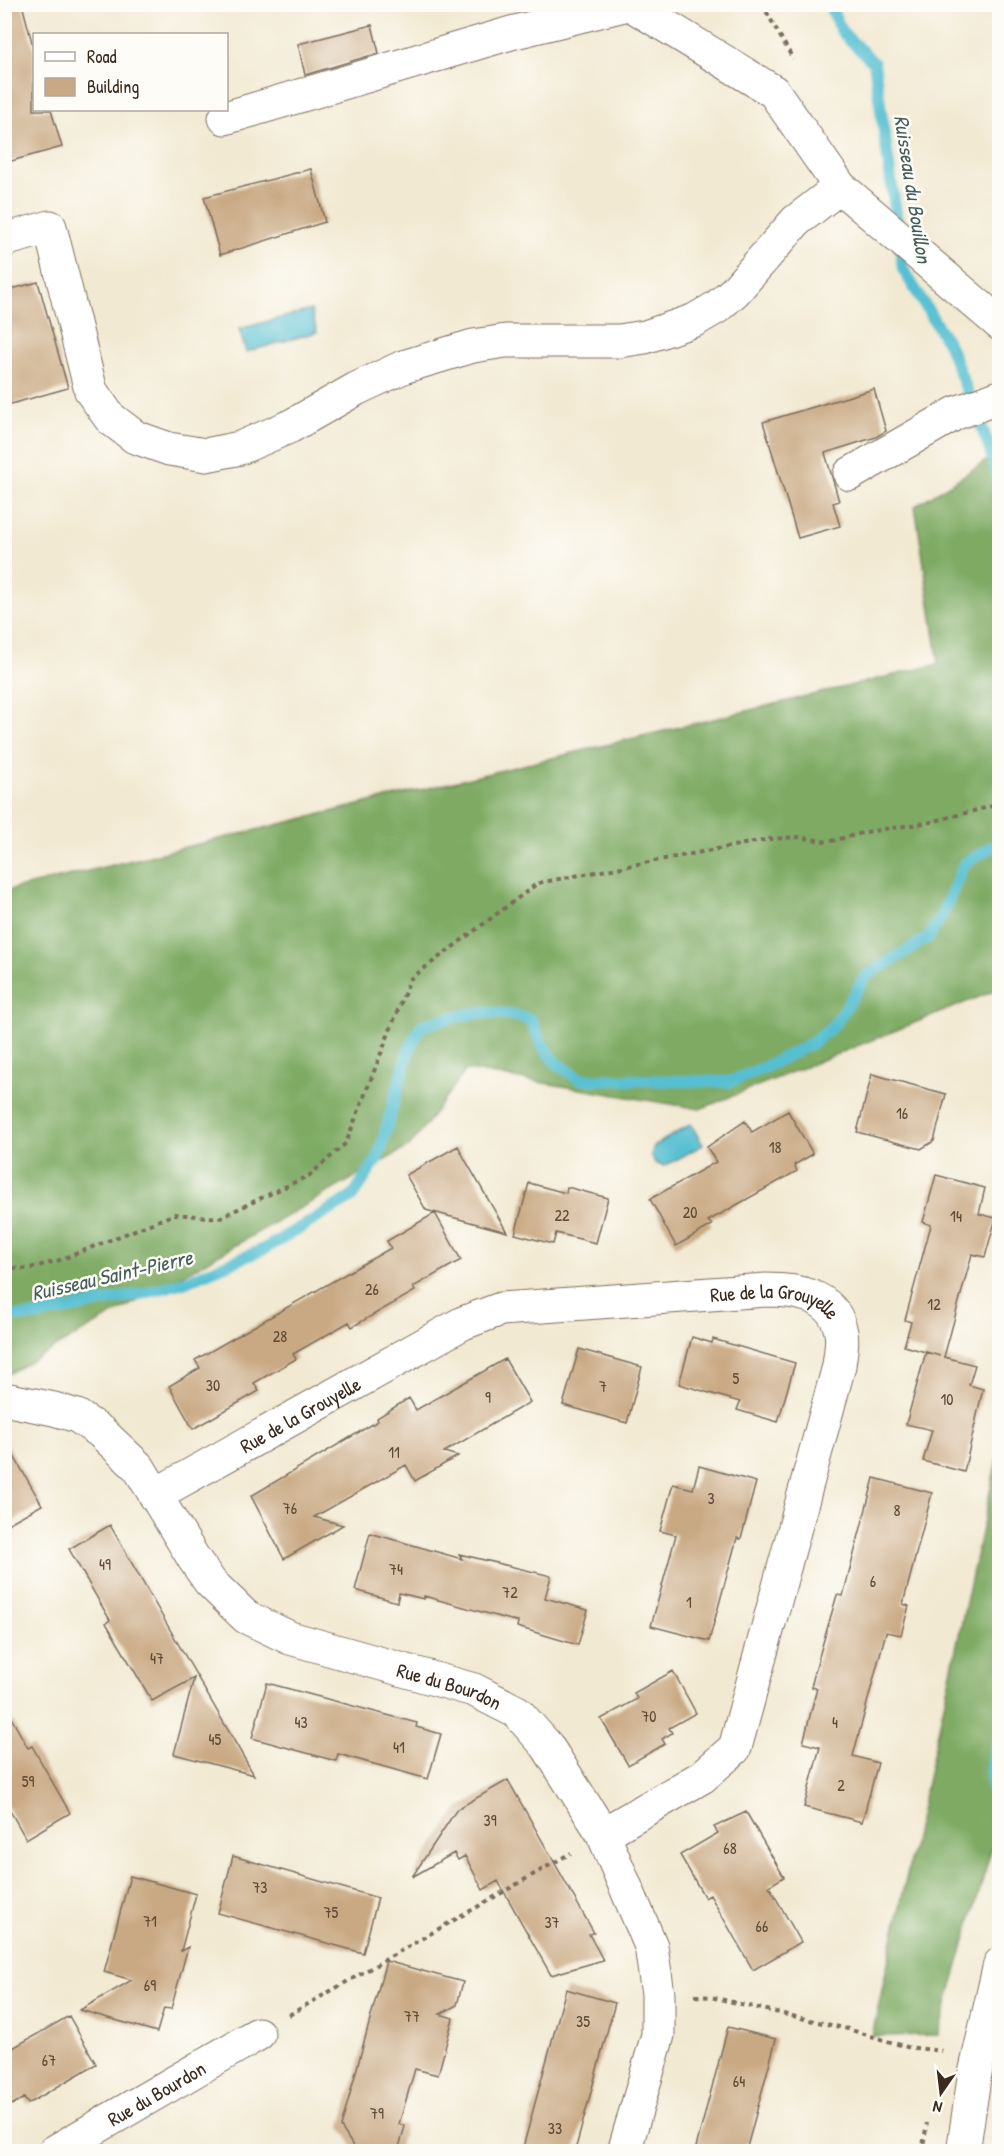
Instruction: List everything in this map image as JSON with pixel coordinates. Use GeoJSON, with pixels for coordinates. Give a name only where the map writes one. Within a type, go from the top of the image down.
{"type":"FeatureCollection","features":[{"type":"Feature","properties":{"kind":"street"},"geometry":{"type":"LineString","coordinates":[[225,118],[511,33],[629,4],[774,92],[840,187],[999,324]]}},
{"type":"Feature","properties":{"kind":"street"},"geometry":{"type":"LineString","coordinates":[[4,240],[50,227],[91,391],[110,418],[135,437],[169,449],[206,455],[240,448],[291,426],[356,389],[403,367],[473,345],[506,341],[619,341],[645,337],[694,320],[735,291],[796,221],[840,187]]}},
{"type":"Feature","properties":{"kind":"street"},"geometry":{"type":"LineString","coordinates":[[850,474],[956,413],[999,397]]}},
{"type":"Feature","properties":{"kind":"street","name":"Rue de la Grouyelle"},"geometry":{"type":"LineString","coordinates":[[155,1495],[463,1323],[501,1309],[766,1290],[800,1292],[825,1305],[834,1314],[841,1329],[839,1366],[735,1748],[702,1777],[603,1834]]}},
{"type":"Feature","properties":{"kind":"street","name":"Rue du Bourdon"},"geometry":{"type":"LineString","coordinates":[[4,1399],[27,1402],[77,1416],[101,1432],[139,1468],[210,1582],[246,1617],[290,1638],[474,1690],[517,1712],[547,1746],[603,1834],[651,1946],[658,1994],[658,2035],[624,2151]]}},
{"type":"Feature","properties":{"kind":"street"},"geometry":{"type":"LineString","coordinates":[[963,2151],[976,2065],[999,1964]]}},
{"type":"Feature","properties":{"kind":"street","name":"Rue du Bourdon"},"geometry":{"type":"LineString","coordinates":[[54,2151],[258,2034]]}},
{"type":"Feature","properties":{"kind":"path"},"geometry":{"type":"LineString","coordinates":[[4,1267],[27,1269],[60,1260],[175,1214],[219,1218],[310,1175],[346,1143],[410,979],[538,883],[770,839],[799,837],[828,842],[866,832],[931,822],[999,804]]}},
{"type":"Feature","properties":{"kind":"path"},"geometry":{"type":"LineString","coordinates":[[258,2034],[603,1834]]}},
{"type":"Feature","properties":{"kind":"path"},"geometry":{"type":"LineString","coordinates":[[658,1994],[711,1997],[848,2029],[976,2065]]}},
{"type":"Feature","properties":{"kind":"green space"},"geometry":{"type":"Polygon","coordinates":[[[999,453],[999,989],[700,1109],[466,1070],[410,1146],[5,1376],[5,891],[939,664],[915,506],[999,453]]]}},
{"type":"Feature","properties":{"kind":"green space"},"geometry":{"type":"Polygon","coordinates":[[[999,1450],[999,1823],[938,2035],[872,2036],[999,1450]]]}},
{"type":"Feature","properties":{"kind":"water"},"geometry":{"type":"Polygon","coordinates":[[[311,310],[317,332],[246,352],[239,329],[311,310]]]}},
{"type":"Feature","properties":{"kind":"water"},"geometry":{"type":"Polygon","coordinates":[[[691,1124],[703,1145],[665,1166],[656,1164],[651,1156],[654,1146],[691,1124]]]}},
{"type":"Feature","properties":{"kind":"building"},"geometry":{"type":"Polygon","coordinates":[[[4,4],[22,4],[33,46],[33,111],[51,111],[62,147],[4,163],[4,4]]]}},
{"type":"Feature","properties":{"kind":"building"},"geometry":{"type":"Polygon","coordinates":[[[372,25],[379,53],[305,75],[298,44],[372,25]]]}},
{"type":"Feature","properties":{"kind":"building"},"geometry":{"type":"Polygon","coordinates":[[[311,169],[325,222],[220,255],[204,197],[311,169]]]}},
{"type":"Feature","properties":{"kind":"building"},"geometry":{"type":"Polygon","coordinates":[[[38,282],[68,388],[4,406],[4,291],[38,282]]]}},
{"type":"Feature","properties":{"kind":"building"},"geometry":{"type":"Polygon","coordinates":[[[874,389],[886,431],[876,437],[825,453],[839,501],[833,503],[840,526],[798,538],[763,422],[874,389]]]}},
{"type":"Feature","properties":{"kind":"building"},"geometry":{"type":"Polygon","coordinates":[[[872,1074],[946,1094],[934,1141],[921,1149],[857,1132],[872,1074]]]}},
{"type":"Feature","properties":{"kind":"building"},"geometry":{"type":"Polygon","coordinates":[[[788,1111],[813,1154],[794,1165],[797,1171],[708,1221],[712,1225],[676,1246],[650,1199],[716,1162],[707,1147],[745,1121],[752,1132],[788,1111]]]}},
{"type":"Feature","properties":{"kind":"building"},"geometry":{"type":"Polygon","coordinates":[[[458,1146],[507,1232],[426,1210],[406,1175],[458,1146]]]}},
{"type":"Feature","properties":{"kind":"building"},"geometry":{"type":"Polygon","coordinates":[[[936,1175],[985,1188],[979,1214],[996,1218],[985,1257],[972,1254],[944,1357],[975,1365],[969,1385],[983,1389],[964,1472],[923,1461],[932,1430],[906,1424],[926,1352],[904,1346],[911,1322],[905,1320],[931,1225],[923,1222],[936,1175]]]}},
{"type":"Feature","properties":{"kind":"building"},"geometry":{"type":"Polygon","coordinates":[[[529,1183],[566,1193],[567,1187],[608,1198],[596,1243],[556,1233],[553,1244],[515,1234],[529,1183]]]}},
{"type":"Feature","properties":{"kind":"building"},"geometry":{"type":"Polygon","coordinates":[[[435,1213],[461,1260],[413,1287],[415,1291],[352,1327],[349,1322],[293,1354],[296,1359],[254,1383],[259,1391],[193,1429],[169,1386],[200,1368],[195,1360],[391,1248],[387,1241],[435,1213]]]}},
{"type":"Feature","properties":{"kind":"building"},"geometry":{"type":"Polygon","coordinates":[[[692,1337],[712,1343],[713,1339],[795,1363],[778,1422],[737,1410],[740,1402],[679,1384],[692,1337]]]}},
{"type":"Feature","properties":{"kind":"building"},"geometry":{"type":"Polygon","coordinates":[[[579,1349],[642,1367],[627,1423],[563,1405],[579,1349]]]}},
{"type":"Feature","properties":{"kind":"building"},"geometry":{"type":"Polygon","coordinates":[[[505,1359],[530,1402],[444,1452],[458,1456],[415,1481],[406,1465],[314,1517],[343,1525],[284,1559],[251,1496],[378,1421],[377,1418],[409,1398],[416,1410],[505,1359]]]}},
{"type":"Feature","properties":{"kind":"building"},"geometry":{"type":"Polygon","coordinates":[[[4,1439],[42,1505],[4,1526],[4,1439]]]}},
{"type":"Feature","properties":{"kind":"building"},"geometry":{"type":"Polygon","coordinates":[[[699,1466],[756,1482],[741,1539],[737,1538],[709,1641],[651,1626],[676,1535],[660,1531],[673,1484],[693,1489],[699,1466]]]}},
{"type":"Feature","properties":{"kind":"building"},"geometry":{"type":"Polygon","coordinates":[[[874,1478],[932,1493],[903,1604],[909,1606],[901,1635],[886,1632],[853,1756],[878,1763],[862,1822],[804,1807],[820,1747],[803,1743],[817,1688],[811,1687],[820,1653],[837,1595],[843,1596],[874,1478]]]}},
{"type":"Feature","properties":{"kind":"building"},"geometry":{"type":"Polygon","coordinates":[[[110,1525],[254,1775],[174,1754],[194,1678],[152,1701],[106,1623],[110,1620],[69,1549],[110,1525]]]}},
{"type":"Feature","properties":{"kind":"building"},"geometry":{"type":"Polygon","coordinates":[[[370,1533],[462,1559],[459,1554],[551,1576],[545,1598],[588,1610],[578,1645],[517,1627],[518,1622],[424,1596],[424,1599],[399,1593],[397,1602],[355,1590],[370,1533]]]}},
{"type":"Feature","properties":{"kind":"building"},"geometry":{"type":"Polygon","coordinates":[[[673,1671],[696,1713],[669,1728],[672,1733],[662,1739],[665,1744],[628,1765],[601,1719],[637,1699],[634,1693],[673,1671]]]}},
{"type":"Feature","properties":{"kind":"building"},"geometry":{"type":"Polygon","coordinates":[[[267,1683],[417,1723],[416,1727],[441,1734],[428,1779],[338,1754],[336,1761],[252,1738],[267,1683]]]}},
{"type":"Feature","properties":{"kind":"building"},"geometry":{"type":"Polygon","coordinates":[[[4,1705],[28,1748],[32,1746],[70,1813],[26,1839],[4,1800],[4,1705]]]}},
{"type":"Feature","properties":{"kind":"building"},"geometry":{"type":"Polygon","coordinates":[[[508,1780],[594,1933],[589,1934],[603,1960],[551,1975],[498,1881],[483,1890],[465,1856],[458,1860],[454,1853],[412,1877],[457,1809],[508,1780]]]}},
{"type":"Feature","properties":{"kind":"building"},"geometry":{"type":"Polygon","coordinates":[[[746,1812],[784,1877],[769,1886],[801,1942],[753,1970],[710,1895],[705,1898],[680,1855],[718,1833],[714,1827],[746,1812]]]}},
{"type":"Feature","properties":{"kind":"building"},"geometry":{"type":"Polygon","coordinates":[[[233,1856],[378,1898],[363,1953],[218,1913],[233,1856]]]}},
{"type":"Feature","properties":{"kind":"building"},"geometry":{"type":"Polygon","coordinates":[[[130,1876],[196,1894],[181,1951],[188,1947],[171,2009],[164,2008],[157,2032],[80,2010],[132,1980],[104,1972],[130,1876]]]}},
{"type":"Feature","properties":{"kind":"building"},"geometry":{"type":"Polygon","coordinates":[[[386,1961],[463,1982],[457,2005],[440,2014],[453,2018],[438,2075],[415,2069],[399,2124],[405,2126],[398,2151],[356,2151],[341,2127],[386,1961]]]}},
{"type":"Feature","properties":{"kind":"building"},"geometry":{"type":"Polygon","coordinates":[[[566,1989],[615,2003],[575,2151],[522,2151],[566,1989]]]}},
{"type":"Feature","properties":{"kind":"building"},"geometry":{"type":"Polygon","coordinates":[[[69,2016],[96,2064],[28,2104],[24,2098],[4,2109],[4,2053],[69,2016]]]}},
{"type":"Feature","properties":{"kind":"building"},"geometry":{"type":"Polygon","coordinates":[[[728,2027],[776,2039],[746,2151],[695,2151],[728,2027]]]}},
{"type":"Feature","properties":{"kind":"waterway","name":"Ruisseau du Bouillon"},"geometry":{"type":"LineString","coordinates":[[829,4],[842,32],[874,63],[898,228]]}},
{"type":"Feature","properties":{"kind":"waterway","name":"Ruisseau du Bouillon"},"geometry":{"type":"LineString","coordinates":[[900,245],[903,269],[949,345],[989,446],[1000,484]]}},
{"type":"Feature","properties":{"kind":"waterway","name":"Ruisseau Saint-Pierre"},"geometry":{"type":"LineString","coordinates":[[4,1316],[35,1316],[141,1294],[184,1282],[264,1249],[352,1197],[378,1158],[408,1052],[421,1026],[476,1013],[503,1014],[531,1020],[543,1046],[557,1064],[580,1079],[729,1082],[763,1068],[812,1043],[834,1025],[866,976],[929,937],[943,913],[964,864],[991,847],[1000,846]]}},
{"type":"Feature","properties":{"kind":"waterway","name":"Ruisseau Saint-Pierre"},"geometry":{"type":"LineString","coordinates":[[1000,1734],[992,1772],[993,1791],[1000,1809]]}}]}
